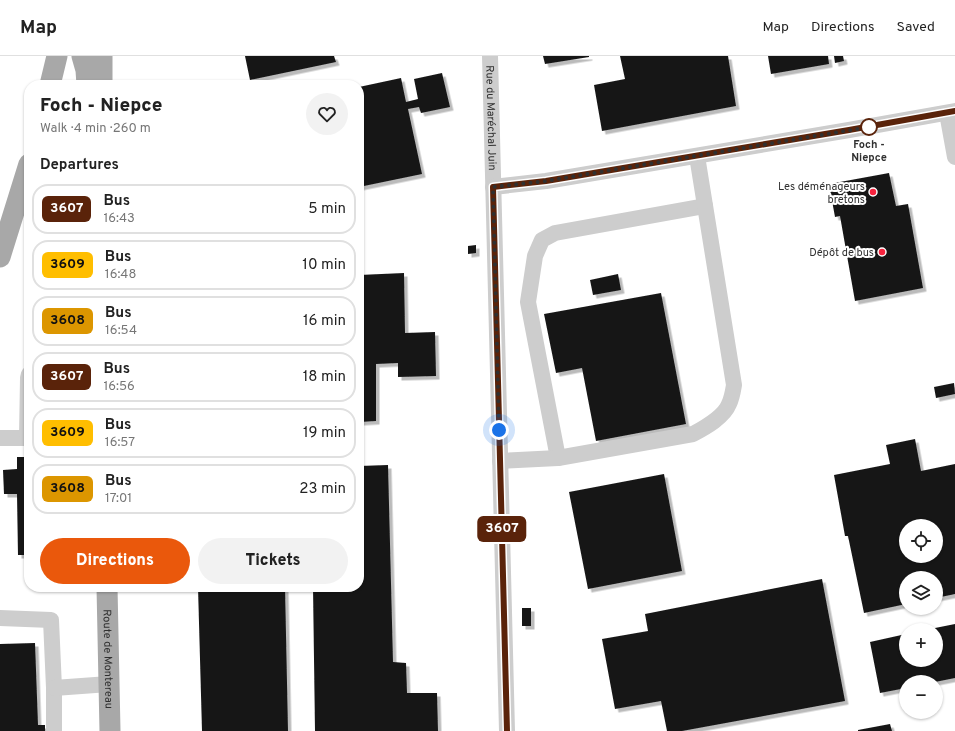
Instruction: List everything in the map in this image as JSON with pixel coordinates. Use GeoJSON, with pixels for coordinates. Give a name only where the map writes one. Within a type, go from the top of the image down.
{"type":"FeatureCollection","features":[{"type":"Feature","properties":{"kind":"main road"},"geometry":{"type":"LineString","coordinates":[[51,80],[57,56]]}},
{"type":"Feature","properties":{"kind":"main road"},"geometry":{"type":"LineString","coordinates":[[82,56],[86,70],[87,80]]}},
{"type":"Feature","properties":{"kind":"main road"},"geometry":{"type":"LineString","coordinates":[[102,56],[102,80]]}},
{"type":"Feature","properties":{"kind":"main road"},"geometry":{"type":"LineString","coordinates":[[0,257],[24,180]]}},
{"type":"Feature","properties":{"kind":"main road","name":"Route de Montereau"},"geometry":{"type":"LineString","coordinates":[[107,592],[110,731]]}},
{"type":"Feature","properties":{"kind":"street","name":"Rue du Maréchal Juin"},"geometry":{"type":"LineString","coordinates":[[490,56],[507,731]]}},
{"type":"Feature","properties":{"kind":"street"},"geometry":{"type":"LineString","coordinates":[[493,187],[546,181],[951,112],[955,157]]}},
{"type":"Feature","properties":{"kind":"street"},"geometry":{"type":"LineString","coordinates":[[500,461],[558,458],[694,434],[718,418],[729,404],[734,385],[697,156]]}},
{"type":"Feature","properties":{"kind":"street"},"geometry":{"type":"LineString","coordinates":[[558,458],[528,302],[536,256],[542,240],[555,233],[705,206]]}},
{"type":"Feature","properties":{"kind":"street"},"geometry":{"type":"LineString","coordinates":[[0,438],[24,438]]}},
{"type":"Feature","properties":{"kind":"street"},"geometry":{"type":"LineString","coordinates":[[0,618],[51,620],[54,731]]}},
{"type":"Feature","properties":{"kind":"street"},"geometry":{"type":"LineString","coordinates":[[54,688],[109,684]]}},
{"type":"Feature","properties":{"kind":"building"},"geometry":{"type":"Polygon","coordinates":[[[245,56],[334,56],[336,62],[250,80],[245,56]]]}},
{"type":"Feature","properties":{"kind":"building"},"geometry":{"type":"Polygon","coordinates":[[[543,56],[589,56],[589,57],[545,64],[543,56]]]}},
{"type":"Feature","properties":{"kind":"building"},"geometry":{"type":"Polygon","coordinates":[[[620,56],[728,56],[736,106],[602,131],[594,85],[625,79],[620,56]]]}},
{"type":"Feature","properties":{"kind":"building"},"geometry":{"type":"Polygon","coordinates":[[[768,56],[828,56],[829,64],[771,74],[768,56]]]}},
{"type":"Feature","properties":{"kind":"building"},"geometry":{"type":"Polygon","coordinates":[[[834,56],[843,56],[844,61],[835,63],[834,56]]]}},
{"type":"Feature","properties":{"kind":"building"},"geometry":{"type":"Polygon","coordinates":[[[442,73],[450,107],[421,113],[419,107],[408,109],[422,174],[364,186],[364,86],[401,78],[406,102],[418,99],[414,79],[442,73]]]}},
{"type":"Feature","properties":{"kind":"building","name":"Dépôt de bus"},"geometry":{"type":"Polygon","coordinates":[[[889,173],[896,206],[908,204],[923,288],[855,301],[840,216],[835,217],[829,184],[889,173]]]}},
{"type":"Feature","properties":{"kind":"building"},"geometry":{"type":"Polygon","coordinates":[[[476,245],[476,253],[468,254],[468,246],[476,245]]]}},
{"type":"Feature","properties":{"kind":"building"},"geometry":{"type":"Polygon","coordinates":[[[404,273],[405,333],[435,332],[436,376],[398,377],[398,363],[376,364],[376,421],[364,422],[364,275],[404,273]]]}},
{"type":"Feature","properties":{"kind":"building"},"geometry":{"type":"Polygon","coordinates":[[[618,274],[621,290],[593,295],[590,280],[618,274]]]}},
{"type":"Feature","properties":{"kind":"building"},"geometry":{"type":"Polygon","coordinates":[[[661,293],[686,424],[596,441],[582,368],[556,373],[544,314],[661,293]]]}},
{"type":"Feature","properties":{"kind":"building"},"geometry":{"type":"Polygon","coordinates":[[[954,383],[955,394],[936,398],[934,387],[954,383]]]}},
{"type":"Feature","properties":{"kind":"building"},"geometry":{"type":"Polygon","coordinates":[[[915,439],[921,471],[955,464],[955,594],[943,597],[943,571],[899,571],[899,606],[864,613],[848,536],[845,536],[834,475],[890,464],[886,445],[915,439]]]}},
{"type":"Feature","properties":{"kind":"building"},"geometry":{"type":"Polygon","coordinates":[[[17,457],[24,457],[24,555],[18,555],[17,494],[4,494],[3,470],[17,469],[17,457]]]}},
{"type":"Feature","properties":{"kind":"building"},"geometry":{"type":"Polygon","coordinates":[[[388,465],[393,662],[406,663],[407,693],[437,693],[438,731],[315,731],[313,592],[364,592],[364,466],[388,465]]]}},
{"type":"Feature","properties":{"kind":"building"},"geometry":{"type":"Polygon","coordinates":[[[664,474],[682,571],[588,589],[569,492],[664,474]]]}},
{"type":"Feature","properties":{"kind":"building"},"geometry":{"type":"Polygon","coordinates":[[[822,579],[845,701],[682,731],[667,731],[661,701],[615,709],[602,639],[648,631],[645,614],[822,579]]]}},
{"type":"Feature","properties":{"kind":"building"},"geometry":{"type":"Polygon","coordinates":[[[198,592],[285,592],[288,731],[202,731],[198,592]]]}},
{"type":"Feature","properties":{"kind":"building"},"geometry":{"type":"Polygon","coordinates":[[[522,608],[531,608],[531,626],[522,626],[522,608]]]}},
{"type":"Feature","properties":{"kind":"building"},"geometry":{"type":"Polygon","coordinates":[[[955,624],[955,678],[943,680],[943,675],[899,675],[899,689],[880,693],[870,642],[899,636],[899,667],[943,667],[943,626],[955,624]]]}},
{"type":"Feature","properties":{"kind":"building"},"geometry":{"type":"Polygon","coordinates":[[[35,643],[38,725],[45,725],[45,731],[0,731],[0,644],[35,643]]]}},
{"type":"Feature","properties":{"kind":"building"},"geometry":{"type":"Polygon","coordinates":[[[890,724],[892,731],[858,731],[858,730],[890,724]]]}},
{"type":"Feature","properties":{"kind":"bus line","name":"3607"},"geometry":{"type":"LineString","coordinates":[[507,731],[493,187],[546,181],[955,111]]}},
{"type":"Feature","properties":{"kind":"place","name":"Foch - Niepce"},"geometry":{"type":"Point","coordinates":[869,127]}},
{"type":"Feature","properties":{"kind":"place","name":"Les déménageurs bretons"},"geometry":{"type":"Point","coordinates":[873,192]}},
{"type":"Feature","properties":{"kind":"place","name":"Dépôt de bus"},"geometry":{"type":"Point","coordinates":[882,252]}},
{"type":"Feature","properties":{"kind":"route"},"geometry":{"type":"LineString","coordinates":[[499,430],[493,187],[546,181],[869,127]]}}]}
